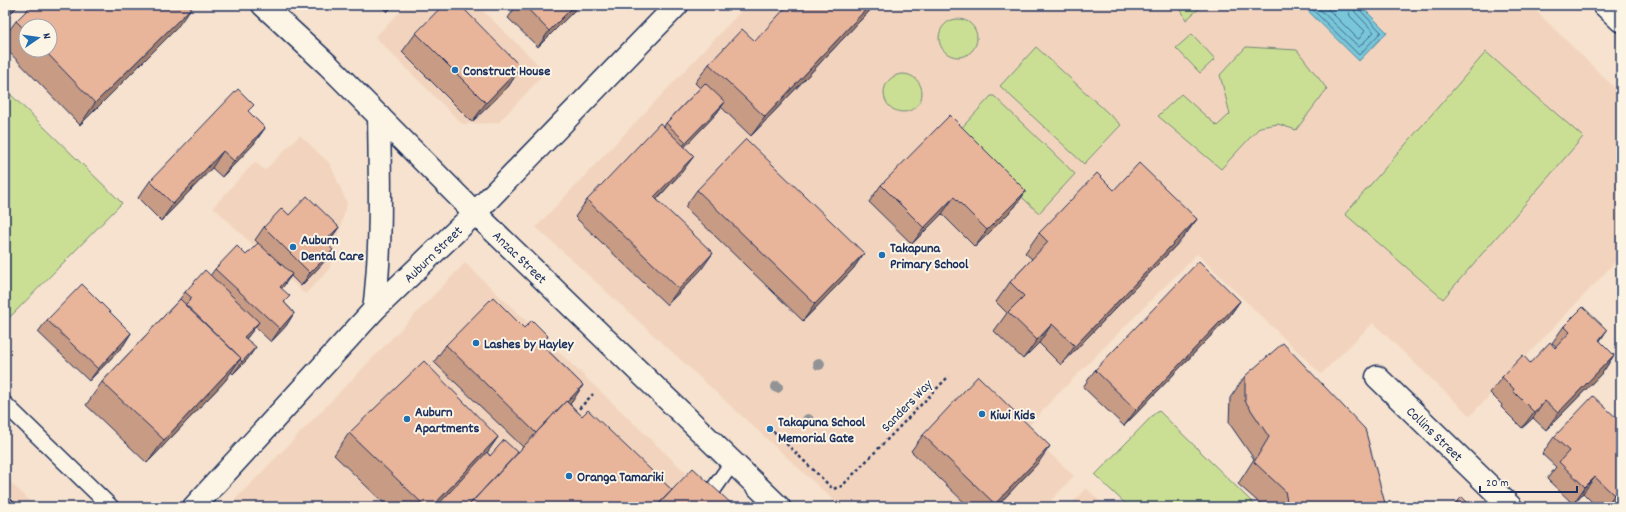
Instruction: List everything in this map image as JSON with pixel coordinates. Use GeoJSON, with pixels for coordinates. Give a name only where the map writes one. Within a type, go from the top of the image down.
{"type":"FeatureCollection","features":[{"type":"Feature","properties":{"kind":"main road","name":"Anzac Street"},"geometry":{"type":"LineString","coordinates":[[263,5],[328,65],[475,213],[779,507]]}},
{"type":"Feature","properties":{"kind":"main road","name":"Auburn Street"},"geometry":{"type":"LineString","coordinates":[[194,507],[374,310],[475,213],[677,5]]}},
{"type":"Feature","properties":{"kind":"main road"},"geometry":{"type":"LineString","coordinates":[[1604,5],[1621,22]]}},
{"type":"Feature","properties":{"kind":"main road"},"geometry":{"type":"LineString","coordinates":[[374,310],[379,273],[381,234],[379,116]]}},
{"type":"Feature","properties":{"kind":"main road","name":"Collins Street"},"geometry":{"type":"LineString","coordinates":[[1377,377],[1511,507]]}},
{"type":"Feature","properties":{"kind":"lane"},"geometry":{"type":"LineString","coordinates":[[5,404],[111,507]]}},
{"type":"Feature","properties":{"kind":"lane"},"geometry":{"type":"LineString","coordinates":[[700,507],[732,463]]}},
{"type":"Feature","properties":{"kind":"path","name":"Sanders Way"},"geometry":{"type":"LineString","coordinates":[[769,427],[833,489],[842,486],[949,376]]}},
{"type":"Feature","properties":{"kind":"path"},"geometry":{"type":"LineString","coordinates":[[572,417],[593,394]]}},
{"type":"Feature","properties":{"kind":"shaded area"},"geometry":{"type":"Polygon","coordinates":[[[407,5],[477,5],[546,72],[498,123],[462,124],[375,37],[407,5]]]}},
{"type":"Feature","properties":{"kind":"shaded area","name":"Takapuna Primary School"},"geometry":{"type":"Polygon","coordinates":[[[747,5],[1530,5],[1621,94],[1621,256],[1470,416],[1373,323],[1321,374],[1197,254],[1054,398],[1025,430],[1074,476],[1045,507],[841,507],[536,227],[747,5]]]}},
{"type":"Feature","properties":{"kind":"shaded area"},"geometry":{"type":"Polygon","coordinates":[[[300,135],[330,164],[347,203],[329,270],[305,294],[213,207],[255,162],[265,170],[300,135]]]}},
{"type":"Feature","properties":{"kind":"shaded area"},"geometry":{"type":"Polygon","coordinates":[[[465,263],[722,507],[228,507],[465,263]]]}},
{"type":"Feature","properties":{"kind":"shaded area"},"geometry":{"type":"Polygon","coordinates":[[[5,477],[36,507],[5,507],[5,477]]]}},
{"type":"Feature","properties":{"kind":"shaded area"},"geometry":{"type":"Polygon","coordinates":[[[1086,488],[1106,507],[1068,507],[1086,488]]]}},
{"type":"Feature","properties":{"kind":"green space"},"geometry":{"type":"Polygon","coordinates":[[[1179,5],[1203,5],[1186,20],[1179,5]]]}},
{"type":"Feature","properties":{"kind":"green space"},"geometry":{"type":"Polygon","coordinates":[[[954,19],[962,19],[972,24],[976,31],[976,45],[972,52],[962,57],[954,57],[944,52],[942,49],[939,42],[939,34],[944,24],[947,22],[954,19]]]}},
{"type":"Feature","properties":{"kind":"green space"},"geometry":{"type":"Polygon","coordinates":[[[1192,34],[1215,59],[1200,73],[1176,48],[1192,34]]]}},
{"type":"Feature","properties":{"kind":"green space"},"geometry":{"type":"Polygon","coordinates":[[[1036,47],[1121,125],[1084,164],[1000,86],[1036,47]]]}},
{"type":"Feature","properties":{"kind":"green space"},"geometry":{"type":"Polygon","coordinates":[[[1246,47],[1297,50],[1327,89],[1296,130],[1278,124],[1260,127],[1221,169],[1158,116],[1181,94],[1217,126],[1230,114],[1220,75],[1246,47]]]}},
{"type":"Feature","properties":{"kind":"green space"},"geometry":{"type":"Polygon","coordinates":[[[1486,52],[1583,137],[1443,299],[1345,214],[1486,52]]]}},
{"type":"Feature","properties":{"kind":"green space"},"geometry":{"type":"Polygon","coordinates":[[[899,74],[907,74],[917,79],[921,86],[921,100],[917,107],[907,112],[899,112],[889,107],[887,104],[884,97],[884,89],[889,79],[892,77],[899,74]]]}},
{"type":"Feature","properties":{"kind":"green space"},"geometry":{"type":"Polygon","coordinates":[[[5,89],[122,203],[7,320],[5,318],[5,89]]]}},
{"type":"Feature","properties":{"kind":"green space"},"geometry":{"type":"Polygon","coordinates":[[[991,96],[994,96],[1075,174],[1039,213],[955,135],[991,96]]]}},
{"type":"Feature","properties":{"kind":"green space"},"geometry":{"type":"Polygon","coordinates":[[[1158,410],[1257,507],[1129,507],[1095,475],[1158,410]]]}},
{"type":"Feature","properties":{"kind":"water"},"geometry":{"type":"Polygon","coordinates":[[[1302,5],[1360,5],[1387,32],[1359,61],[1302,5]]]}},
{"type":"Feature","properties":{"kind":"building"},"geometry":{"type":"Polygon","coordinates":[[[5,5],[12,5],[5,12],[5,5]]]}},
{"type":"Feature","properties":{"kind":"building"},"geometry":{"type":"Polygon","coordinates":[[[32,5],[190,5],[192,7],[95,103],[52,58],[58,58],[58,18],[19,18],[32,5]]]}},
{"type":"Feature","properties":{"kind":"building"},"geometry":{"type":"Polygon","coordinates":[[[443,5],[460,5],[521,67],[486,103],[416,33],[443,5]]]}},
{"type":"Feature","properties":{"kind":"building"},"geometry":{"type":"Polygon","coordinates":[[[524,5],[575,5],[549,31],[524,5]]]}},
{"type":"Feature","properties":{"kind":"building"},"geometry":{"type":"Polygon","coordinates":[[[788,5],[870,5],[765,117],[709,64],[742,29],[755,41],[788,5]]]}},
{"type":"Feature","properties":{"kind":"building"},"geometry":{"type":"Polygon","coordinates":[[[705,83],[725,102],[686,142],[666,123],[705,83]]]}},
{"type":"Feature","properties":{"kind":"building"},"geometry":{"type":"Polygon","coordinates":[[[238,89],[254,105],[248,111],[265,128],[234,161],[223,151],[173,204],[150,181],[238,89]]]}},
{"type":"Feature","properties":{"kind":"building"},"geometry":{"type":"Polygon","coordinates":[[[950,115],[1026,191],[987,230],[954,197],[924,228],[881,185],[950,115]]]}},
{"type":"Feature","properties":{"kind":"building"},"geometry":{"type":"Polygon","coordinates":[[[660,123],[694,156],[654,197],[713,253],[679,289],[587,200],[660,123]]]}},
{"type":"Feature","properties":{"kind":"building"},"geometry":{"type":"Polygon","coordinates":[[[746,139],[864,253],[815,304],[697,190],[746,139]]]}},
{"type":"Feature","properties":{"kind":"building"},"geometry":{"type":"Polygon","coordinates":[[[1139,163],[1197,219],[1075,346],[1052,324],[1037,340],[1008,312],[1024,296],[1010,282],[1048,242],[1039,233],[1097,173],[1114,190],[1139,163]]]}},
{"type":"Feature","properties":{"kind":"building","name":"Auburn Dental Care"},"geometry":{"type":"Polygon","coordinates":[[[307,196],[339,227],[325,241],[333,250],[310,273],[264,227],[282,208],[289,215],[307,196]]]}},
{"type":"Feature","properties":{"kind":"building"},"geometry":{"type":"Polygon","coordinates":[[[258,243],[292,274],[280,287],[290,296],[284,302],[294,313],[280,329],[215,269],[237,246],[246,255],[258,243]]]}},
{"type":"Feature","properties":{"kind":"building"},"geometry":{"type":"Polygon","coordinates":[[[1199,261],[1240,301],[1136,410],[1095,370],[1199,261]]]}},
{"type":"Feature","properties":{"kind":"building"},"geometry":{"type":"Polygon","coordinates":[[[205,270],[259,322],[244,337],[256,347],[242,362],[240,359],[241,358],[185,305],[192,298],[185,292],[205,270]]]}},
{"type":"Feature","properties":{"kind":"building"},"geometry":{"type":"Polygon","coordinates":[[[82,284],[131,333],[98,369],[47,320],[82,284]]]}},
{"type":"Feature","properties":{"kind":"building"},"geometry":{"type":"Polygon","coordinates":[[[493,297],[524,328],[532,320],[548,336],[541,344],[583,385],[536,433],[446,345],[493,297]]]}},
{"type":"Feature","properties":{"kind":"building"},"geometry":{"type":"Polygon","coordinates":[[[180,299],[241,358],[164,440],[102,382],[180,299]]]}},
{"type":"Feature","properties":{"kind":"building"},"geometry":{"type":"Polygon","coordinates":[[[1583,307],[1607,330],[1599,340],[1614,355],[1558,413],[1545,401],[1534,412],[1513,391],[1514,389],[1502,377],[1523,355],[1530,363],[1550,342],[1555,348],[1570,332],[1564,326],[1583,307]]]}},
{"type":"Feature","properties":{"kind":"building"},"geometry":{"type":"Polygon","coordinates":[[[1283,343],[1365,429],[1386,507],[1288,507],[1285,491],[1254,462],[1269,437],[1245,401],[1245,376],[1283,343]]]}},
{"type":"Feature","properties":{"kind":"building","name":"Auburn Apartments"},"geometry":{"type":"Polygon","coordinates":[[[424,361],[498,437],[432,507],[426,507],[349,433],[424,361]]]}},
{"type":"Feature","properties":{"kind":"building"},"geometry":{"type":"Polygon","coordinates":[[[978,376],[1050,446],[995,504],[923,435],[978,376]]]}},
{"type":"Feature","properties":{"kind":"building"},"geometry":{"type":"Polygon","coordinates":[[[1593,396],[1621,422],[1621,488],[1614,495],[1595,477],[1585,487],[1559,462],[1569,451],[1554,437],[1593,396]]]}},
{"type":"Feature","properties":{"kind":"building"},"geometry":{"type":"Polygon","coordinates":[[[566,401],[582,416],[588,410],[672,490],[656,507],[467,507],[566,401]]]}},
{"type":"Feature","properties":{"kind":"building"},"geometry":{"type":"Polygon","coordinates":[[[504,440],[518,453],[467,507],[436,507],[487,452],[490,456],[504,440]]]}},
{"type":"Feature","properties":{"kind":"building"},"geometry":{"type":"Polygon","coordinates":[[[693,468],[735,507],[656,507],[693,468]]]}},
{"type":"Feature","properties":{"kind":"building"},"geometry":{"type":"Polygon","coordinates":[[[5,493],[19,507],[5,507],[5,493]]]}},
{"type":"Feature","properties":{"kind":"building"},"geometry":{"type":"Polygon","coordinates":[[[1462,497],[1472,507],[1452,507],[1462,497]]]}},
{"type":"Feature","properties":{"kind":"place","name":"Construct House"},"geometry":{"type":"Point","coordinates":[455,70]}},
{"type":"Feature","properties":{"kind":"place","name":"Auburn Dental Care"},"geometry":{"type":"Point","coordinates":[293,247]}},
{"type":"Feature","properties":{"kind":"place","name":"Takapuna Primary School"},"geometry":{"type":"Point","coordinates":[882,255]}},
{"type":"Feature","properties":{"kind":"place","name":"Lashes by Hayley"},"geometry":{"type":"Point","coordinates":[476,343]}},
{"type":"Feature","properties":{"kind":"place","name":"Kiwi Kids"},"geometry":{"type":"Point","coordinates":[982,414]}},
{"type":"Feature","properties":{"kind":"place","name":"Auburn Apartments"},"geometry":{"type":"Point","coordinates":[407,419]}},
{"type":"Feature","properties":{"kind":"place","name":"Takapuna School Memorial Gate"},"geometry":{"type":"Point","coordinates":[770,429]}},
{"type":"Feature","properties":{"kind":"place","name":"Oranga Tamariki"},"geometry":{"type":"Point","coordinates":[569,476]}}]}
